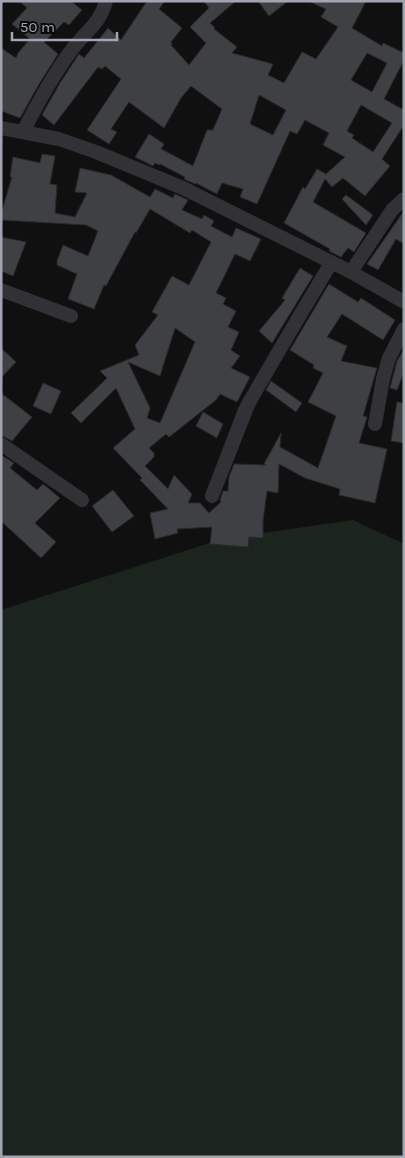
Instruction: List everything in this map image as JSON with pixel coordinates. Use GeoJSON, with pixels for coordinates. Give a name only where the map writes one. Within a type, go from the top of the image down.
{"type":"FeatureCollection","features":[{"type":"Feature","properties":{"kind":"street"},"geometry":{"type":"LineString","coordinates":[[23,132],[45,89],[74,47],[103,13],[106,1]]}},
{"type":"Feature","properties":{"kind":"street"},"geometry":{"type":"LineString","coordinates":[[1,128],[59,139],[96,152],[183,188],[351,272],[404,302]]}},
{"type":"Feature","properties":{"kind":"street"},"geometry":{"type":"LineString","coordinates":[[351,272],[392,210],[404,199]]}},
{"type":"Feature","properties":{"kind":"street"},"geometry":{"type":"LineString","coordinates":[[250,400],[247,409],[212,496],[250,400],[330,263]]}},
{"type":"Feature","properties":{"kind":"street"},"geometry":{"type":"LineString","coordinates":[[1,290],[72,316]]}},
{"type":"Feature","properties":{"kind":"street"},"geometry":{"type":"LineString","coordinates":[[375,424],[383,378],[389,358],[404,329]]}},
{"type":"Feature","properties":{"kind":"street"},"geometry":{"type":"LineString","coordinates":[[1,444],[82,500]]}},
{"type":"Feature","properties":{"kind":"shaded area"},"geometry":{"type":"Polygon","coordinates":[[[353,520],[404,544],[404,1157],[1,1157],[1,610],[222,539],[353,520]]]}},
{"type":"Feature","properties":{"kind":"building"},"geometry":{"type":"Polygon","coordinates":[[[19,1],[71,1],[82,10],[69,25],[64,22],[44,42],[58,54],[20,118],[1,111],[1,48],[16,58],[30,39],[12,24],[27,8],[19,1]]]}},
{"type":"Feature","properties":{"kind":"building"},"geometry":{"type":"Polygon","coordinates":[[[147,1],[165,1],[159,9],[182,28],[171,42],[171,45],[189,65],[206,43],[190,27],[209,8],[204,1],[236,1],[210,23],[214,29],[237,47],[232,53],[273,64],[268,75],[284,83],[302,52],[316,59],[338,27],[321,17],[326,9],[308,1],[366,1],[352,28],[382,46],[383,43],[404,53],[404,60],[384,99],[402,109],[404,105],[404,129],[402,128],[382,159],[390,166],[365,196],[343,178],[332,187],[325,179],[313,202],[366,233],[354,252],[348,248],[341,257],[284,223],[303,187],[305,189],[317,169],[326,174],[345,157],[323,145],[329,133],[305,120],[297,134],[290,131],[257,204],[240,197],[243,189],[222,183],[217,194],[184,179],[185,177],[160,164],[155,163],[153,166],[135,157],[149,134],[164,144],[161,149],[193,166],[207,130],[213,130],[222,109],[191,86],[181,98],[164,128],[129,102],[111,129],[117,132],[109,144],[87,130],[121,79],[105,66],[102,69],[98,67],[54,125],[42,115],[79,54],[84,58],[108,28],[121,40],[147,1]],[[367,53],[351,80],[372,92],[387,63],[367,53]],[[259,95],[250,124],[273,135],[286,110],[259,95]],[[361,105],[347,131],[354,135],[352,138],[373,152],[392,123],[361,105]]]}},
{"type":"Feature","properties":{"kind":"building"},"geometry":{"type":"Polygon","coordinates":[[[258,1],[288,1],[269,16],[258,1]]]}},
{"type":"Feature","properties":{"kind":"building"},"geometry":{"type":"Polygon","coordinates":[[[42,154],[55,156],[50,184],[57,185],[55,213],[75,217],[87,193],[75,192],[80,168],[111,175],[150,197],[155,189],[173,198],[175,194],[188,200],[182,210],[202,219],[204,215],[214,221],[211,226],[232,237],[236,228],[261,239],[250,261],[235,254],[216,293],[226,298],[223,304],[236,311],[228,327],[239,332],[231,350],[240,356],[231,368],[250,377],[237,402],[220,394],[216,400],[169,437],[166,434],[149,448],[154,453],[154,457],[145,466],[168,489],[174,475],[192,494],[188,503],[200,503],[209,513],[221,502],[223,491],[228,491],[229,477],[234,464],[266,465],[264,464],[281,433],[280,447],[318,468],[336,416],[308,402],[323,373],[313,368],[314,365],[290,350],[329,284],[358,302],[361,298],[395,320],[383,340],[342,314],[327,337],[347,346],[341,361],[377,368],[363,416],[367,417],[359,443],[387,449],[375,503],[339,495],[340,489],[305,478],[279,464],[278,493],[267,491],[263,520],[263,538],[249,537],[248,547],[210,544],[212,527],[177,529],[178,533],[155,539],[150,513],[168,509],[113,448],[135,429],[116,388],[81,423],[71,413],[107,378],[100,371],[139,355],[135,345],[158,315],[152,312],[172,276],[189,285],[211,242],[192,230],[190,233],[150,209],[135,232],[106,286],[104,285],[94,309],[68,299],[77,274],[57,265],[63,245],[88,256],[98,231],[86,225],[1,220],[12,177],[10,177],[13,157],[40,163],[42,154]],[[175,328],[160,376],[128,362],[150,408],[147,418],[160,423],[195,342],[175,328]]]}},
{"type":"Feature","properties":{"kind":"building"},"geometry":{"type":"Polygon","coordinates":[[[346,195],[373,215],[366,225],[342,199],[346,195]]]}},
{"type":"Feature","properties":{"kind":"building"},"geometry":{"type":"Polygon","coordinates":[[[404,211],[404,244],[396,239],[378,270],[367,264],[404,211]]]}},
{"type":"Feature","properties":{"kind":"building"},"geometry":{"type":"Polygon","coordinates":[[[1,237],[26,242],[13,276],[1,271],[1,237]]]}},
{"type":"Feature","properties":{"kind":"building"},"geometry":{"type":"Polygon","coordinates":[[[300,268],[313,276],[272,343],[259,331],[285,300],[282,298],[300,268]]]}},
{"type":"Feature","properties":{"kind":"building"},"geometry":{"type":"Polygon","coordinates":[[[1,348],[16,362],[1,378],[1,348]]]}},
{"type":"Feature","properties":{"kind":"building"},"geometry":{"type":"Polygon","coordinates":[[[404,349],[404,372],[397,390],[390,388],[397,361],[404,349]]]}},
{"type":"Feature","properties":{"kind":"building"},"geometry":{"type":"Polygon","coordinates":[[[271,381],[302,403],[296,412],[266,390],[271,381]]]}},
{"type":"Feature","properties":{"kind":"building"},"geometry":{"type":"Polygon","coordinates":[[[43,383],[61,391],[51,414],[33,406],[43,383]]]}},
{"type":"Feature","properties":{"kind":"building"},"geometry":{"type":"Polygon","coordinates":[[[1,393],[32,417],[12,441],[1,435],[1,393]]]}},
{"type":"Feature","properties":{"kind":"building"},"geometry":{"type":"Polygon","coordinates":[[[397,402],[404,403],[404,443],[391,441],[397,402]]]}},
{"type":"Feature","properties":{"kind":"building"},"geometry":{"type":"Polygon","coordinates":[[[203,412],[223,424],[217,438],[196,426],[203,412]]]}},
{"type":"Feature","properties":{"kind":"building"},"geometry":{"type":"Polygon","coordinates":[[[1,455],[14,463],[10,468],[37,490],[43,484],[60,498],[35,523],[56,542],[41,558],[1,521],[1,455]]]}},
{"type":"Feature","properties":{"kind":"building"},"geometry":{"type":"Polygon","coordinates":[[[113,490],[134,516],[112,532],[92,506],[113,490]]]}}]}
